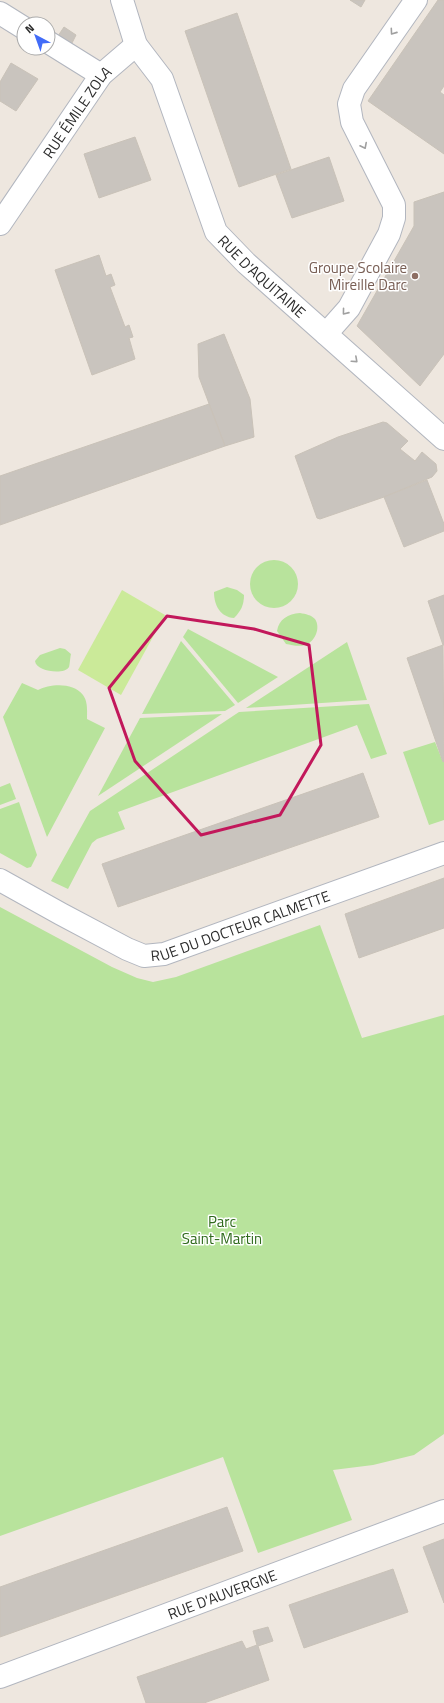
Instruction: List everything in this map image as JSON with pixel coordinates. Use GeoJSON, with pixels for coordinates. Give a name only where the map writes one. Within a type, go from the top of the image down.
{"type":"FeatureCollection","features":[{"type":"Feature","properties":{"kind":"street"},"geometry":{"type":"LineString","coordinates":[[122,0],[136,45]]}},
{"type":"Feature","properties":{"kind":"street"},"geometry":{"type":"LineString","coordinates":[[326,334],[348,308],[389,234],[394,218],[394,205],[352,122],[349,104],[354,89],[416,0]]}},
{"type":"Feature","properties":{"kind":"street"},"geometry":{"type":"LineString","coordinates":[[0,13],[16,23]]}},
{"type":"Feature","properties":{"kind":"street","name":"RUE ÉMILE ZOLA"},"geometry":{"type":"LineString","coordinates":[[0,224],[101,75],[136,45]]}},
{"type":"Feature","properties":{"kind":"street","name":"RUE D'AQUITAINE"},"geometry":{"type":"LineString","coordinates":[[136,45],[162,79],[216,232],[246,263],[444,439]]}},
{"type":"Feature","properties":{"kind":"street"},"geometry":{"type":"LineString","coordinates":[[56,47],[101,75]]}},
{"type":"Feature","properties":{"kind":"street","name":"RUE DU DOCTEUR CALMETTE"},"geometry":{"type":"LineString","coordinates":[[0,880],[127,949],[144,956],[164,954],[444,853]]}},
{"type":"Feature","properties":{"kind":"street","name":"RUE D'AUVERGNE"},"geometry":{"type":"LineString","coordinates":[[0,1677],[444,1511]]}},
{"type":"Feature","properties":{"kind":"highlighted area"},"geometry":{"type":"Polygon","coordinates":[[[167,616],[254,629],[309,645],[321,745],[280,815],[201,835],[135,761],[109,688],[167,616]]]}},
{"type":"Feature","properties":{"kind":"green space"},"geometry":{"type":"Polygon","coordinates":[[[269,560],[279,560],[291,567],[298,579],[298,589],[291,601],[279,608],[269,608],[261,604],[254,597],[250,589],[250,579],[254,571],[261,564],[269,560]]]}},
{"type":"Feature","properties":{"kind":"green space"},"geometry":{"type":"Polygon","coordinates":[[[227,587],[237,590],[244,595],[242,608],[234,618],[225,615],[219,610],[214,597],[214,592],[227,587]]]}},
{"type":"Feature","properties":{"kind":"green space"},"geometry":{"type":"Polygon","coordinates":[[[122,590],[165,615],[121,695],[78,670],[122,590]]]}},
{"type":"Feature","properties":{"kind":"green space"},"geometry":{"type":"Polygon","coordinates":[[[300,613],[315,619],[317,623],[316,634],[312,641],[303,646],[286,644],[277,631],[278,627],[282,620],[288,616],[300,613]]]}},
{"type":"Feature","properties":{"kind":"green space"},"geometry":{"type":"Polygon","coordinates":[[[188,629],[278,677],[238,703],[183,637],[188,629]]]}},
{"type":"Feature","properties":{"kind":"green space"},"geometry":{"type":"Polygon","coordinates":[[[181,641],[235,705],[225,711],[142,714],[181,641]]]}},
{"type":"Feature","properties":{"kind":"green space"},"geometry":{"type":"Polygon","coordinates":[[[347,642],[367,700],[246,708],[347,642]]]}},
{"type":"Feature","properties":{"kind":"green space"},"geometry":{"type":"Polygon","coordinates":[[[60,648],[65,649],[71,654],[69,667],[57,672],[45,670],[37,665],[35,661],[40,655],[60,648]]]}},
{"type":"Feature","properties":{"kind":"green space"},"geometry":{"type":"Polygon","coordinates":[[[22,683],[38,690],[49,686],[61,685],[68,686],[79,691],[86,700],[87,719],[105,728],[47,837],[3,717],[22,683]]]}},
{"type":"Feature","properties":{"kind":"green space"},"geometry":{"type":"Polygon","coordinates":[[[369,704],[387,754],[371,759],[357,725],[118,812],[125,829],[97,839],[92,843],[68,889],[51,881],[90,811],[239,712],[369,704]]]}},
{"type":"Feature","properties":{"kind":"green space"},"geometry":{"type":"Polygon","coordinates":[[[222,714],[98,796],[140,718],[222,714]]]}},
{"type":"Feature","properties":{"kind":"green space"},"geometry":{"type":"Polygon","coordinates":[[[435,742],[443,762],[444,761],[444,820],[429,825],[403,752],[435,742]]]}},
{"type":"Feature","properties":{"kind":"green space"},"geometry":{"type":"Polygon","coordinates":[[[10,783],[16,799],[0,805],[0,787],[10,783]]]}},
{"type":"Feature","properties":{"kind":"green space"},"geometry":{"type":"Polygon","coordinates":[[[19,802],[37,855],[31,867],[27,868],[0,853],[0,809],[19,802]]]}},
{"type":"Feature","properties":{"kind":"green space","name":"Parc Saint-Martin"},"geometry":{"type":"Polygon","coordinates":[[[0,907],[112,967],[137,978],[153,982],[176,977],[320,925],[362,1038],[444,1015],[444,1434],[414,1455],[373,1465],[333,1470],[352,1520],[258,1553],[223,1457],[0,1536],[0,907]]]}},
{"type":"Feature","properties":{"kind":"building"},"geometry":{"type":"Polygon","coordinates":[[[350,0],[365,0],[361,7],[350,0]]]}},
{"type":"Feature","properties":{"kind":"building"},"geometry":{"type":"Polygon","coordinates":[[[438,0],[444,0],[444,86],[440,92],[444,95],[444,154],[368,101],[438,0]]]}},
{"type":"Feature","properties":{"kind":"building"},"geometry":{"type":"Polygon","coordinates":[[[237,13],[291,169],[239,187],[185,31],[237,13]]]}},
{"type":"Feature","properties":{"kind":"building"},"geometry":{"type":"Polygon","coordinates":[[[64,27],[76,35],[71,45],[58,36],[64,27]]]}},
{"type":"Feature","properties":{"kind":"building"},"geometry":{"type":"Polygon","coordinates":[[[11,63],[38,79],[16,111],[0,101],[0,82],[11,63]]]}},
{"type":"Feature","properties":{"kind":"building"},"geometry":{"type":"Polygon","coordinates":[[[135,137],[151,180],[99,198],[84,154],[135,137]]]}},
{"type":"Feature","properties":{"kind":"building"},"geometry":{"type":"Polygon","coordinates":[[[329,157],[344,201],[292,218],[276,175],[329,157]]]}},
{"type":"Feature","properties":{"kind":"building","name":"Groupe Scolaire Mireille Darc"},"geometry":{"type":"Polygon","coordinates":[[[444,192],[444,354],[420,386],[357,326],[414,226],[414,202],[444,192]]]}},
{"type":"Feature","properties":{"kind":"building"},"geometry":{"type":"Polygon","coordinates":[[[99,255],[106,276],[111,274],[115,285],[110,287],[125,327],[129,325],[133,337],[129,338],[135,359],[92,375],[55,270],[99,255]]]}},
{"type":"Feature","properties":{"kind":"building"},"geometry":{"type":"Polygon","coordinates":[[[224,334],[250,399],[254,437],[225,446],[199,377],[198,344],[224,334]]]}},
{"type":"Feature","properties":{"kind":"building"},"geometry":{"type":"Polygon","coordinates":[[[209,404],[225,446],[0,525],[0,476],[209,404]]]}},
{"type":"Feature","properties":{"kind":"building"},"geometry":{"type":"Polygon","coordinates":[[[383,422],[387,423],[408,441],[400,449],[415,461],[422,452],[436,464],[437,471],[432,477],[384,497],[320,519],[317,518],[295,456],[338,437],[383,422]]]}},
{"type":"Feature","properties":{"kind":"building"},"geometry":{"type":"Polygon","coordinates":[[[427,480],[444,524],[444,531],[404,547],[384,497],[427,480]]]}},
{"type":"Feature","properties":{"kind":"building"},"geometry":{"type":"Polygon","coordinates":[[[444,595],[444,645],[443,645],[428,601],[444,595]]]}},
{"type":"Feature","properties":{"kind":"building"},"geometry":{"type":"Polygon","coordinates":[[[443,645],[444,761],[443,762],[407,658],[443,645]]]}},
{"type":"Feature","properties":{"kind":"building"},"geometry":{"type":"Polygon","coordinates":[[[363,773],[379,817],[118,907],[102,864],[363,773]]]}},
{"type":"Feature","properties":{"kind":"building"},"geometry":{"type":"Polygon","coordinates":[[[444,878],[444,928],[359,958],[345,914],[444,878]]]}},
{"type":"Feature","properties":{"kind":"building"},"geometry":{"type":"Polygon","coordinates":[[[227,1507],[243,1551],[0,1637],[0,1587],[227,1507]]]}},
{"type":"Feature","properties":{"kind":"building"},"geometry":{"type":"Polygon","coordinates":[[[444,1539],[444,1603],[423,1547],[444,1539]]]}},
{"type":"Feature","properties":{"kind":"building"},"geometry":{"type":"Polygon","coordinates":[[[393,1569],[408,1612],[304,1648],[289,1605],[393,1569]]]}},
{"type":"Feature","properties":{"kind":"building"},"geometry":{"type":"Polygon","coordinates":[[[268,1627],[273,1641],[258,1646],[269,1680],[204,1703],[146,1703],[137,1677],[242,1641],[246,1649],[257,1645],[253,1631],[268,1627]]]}},
{"type":"Feature","properties":{"kind":"place","name":"Groupe Scolaire Mireille Darc"},"geometry":{"type":"Point","coordinates":[415,276]}}]}
